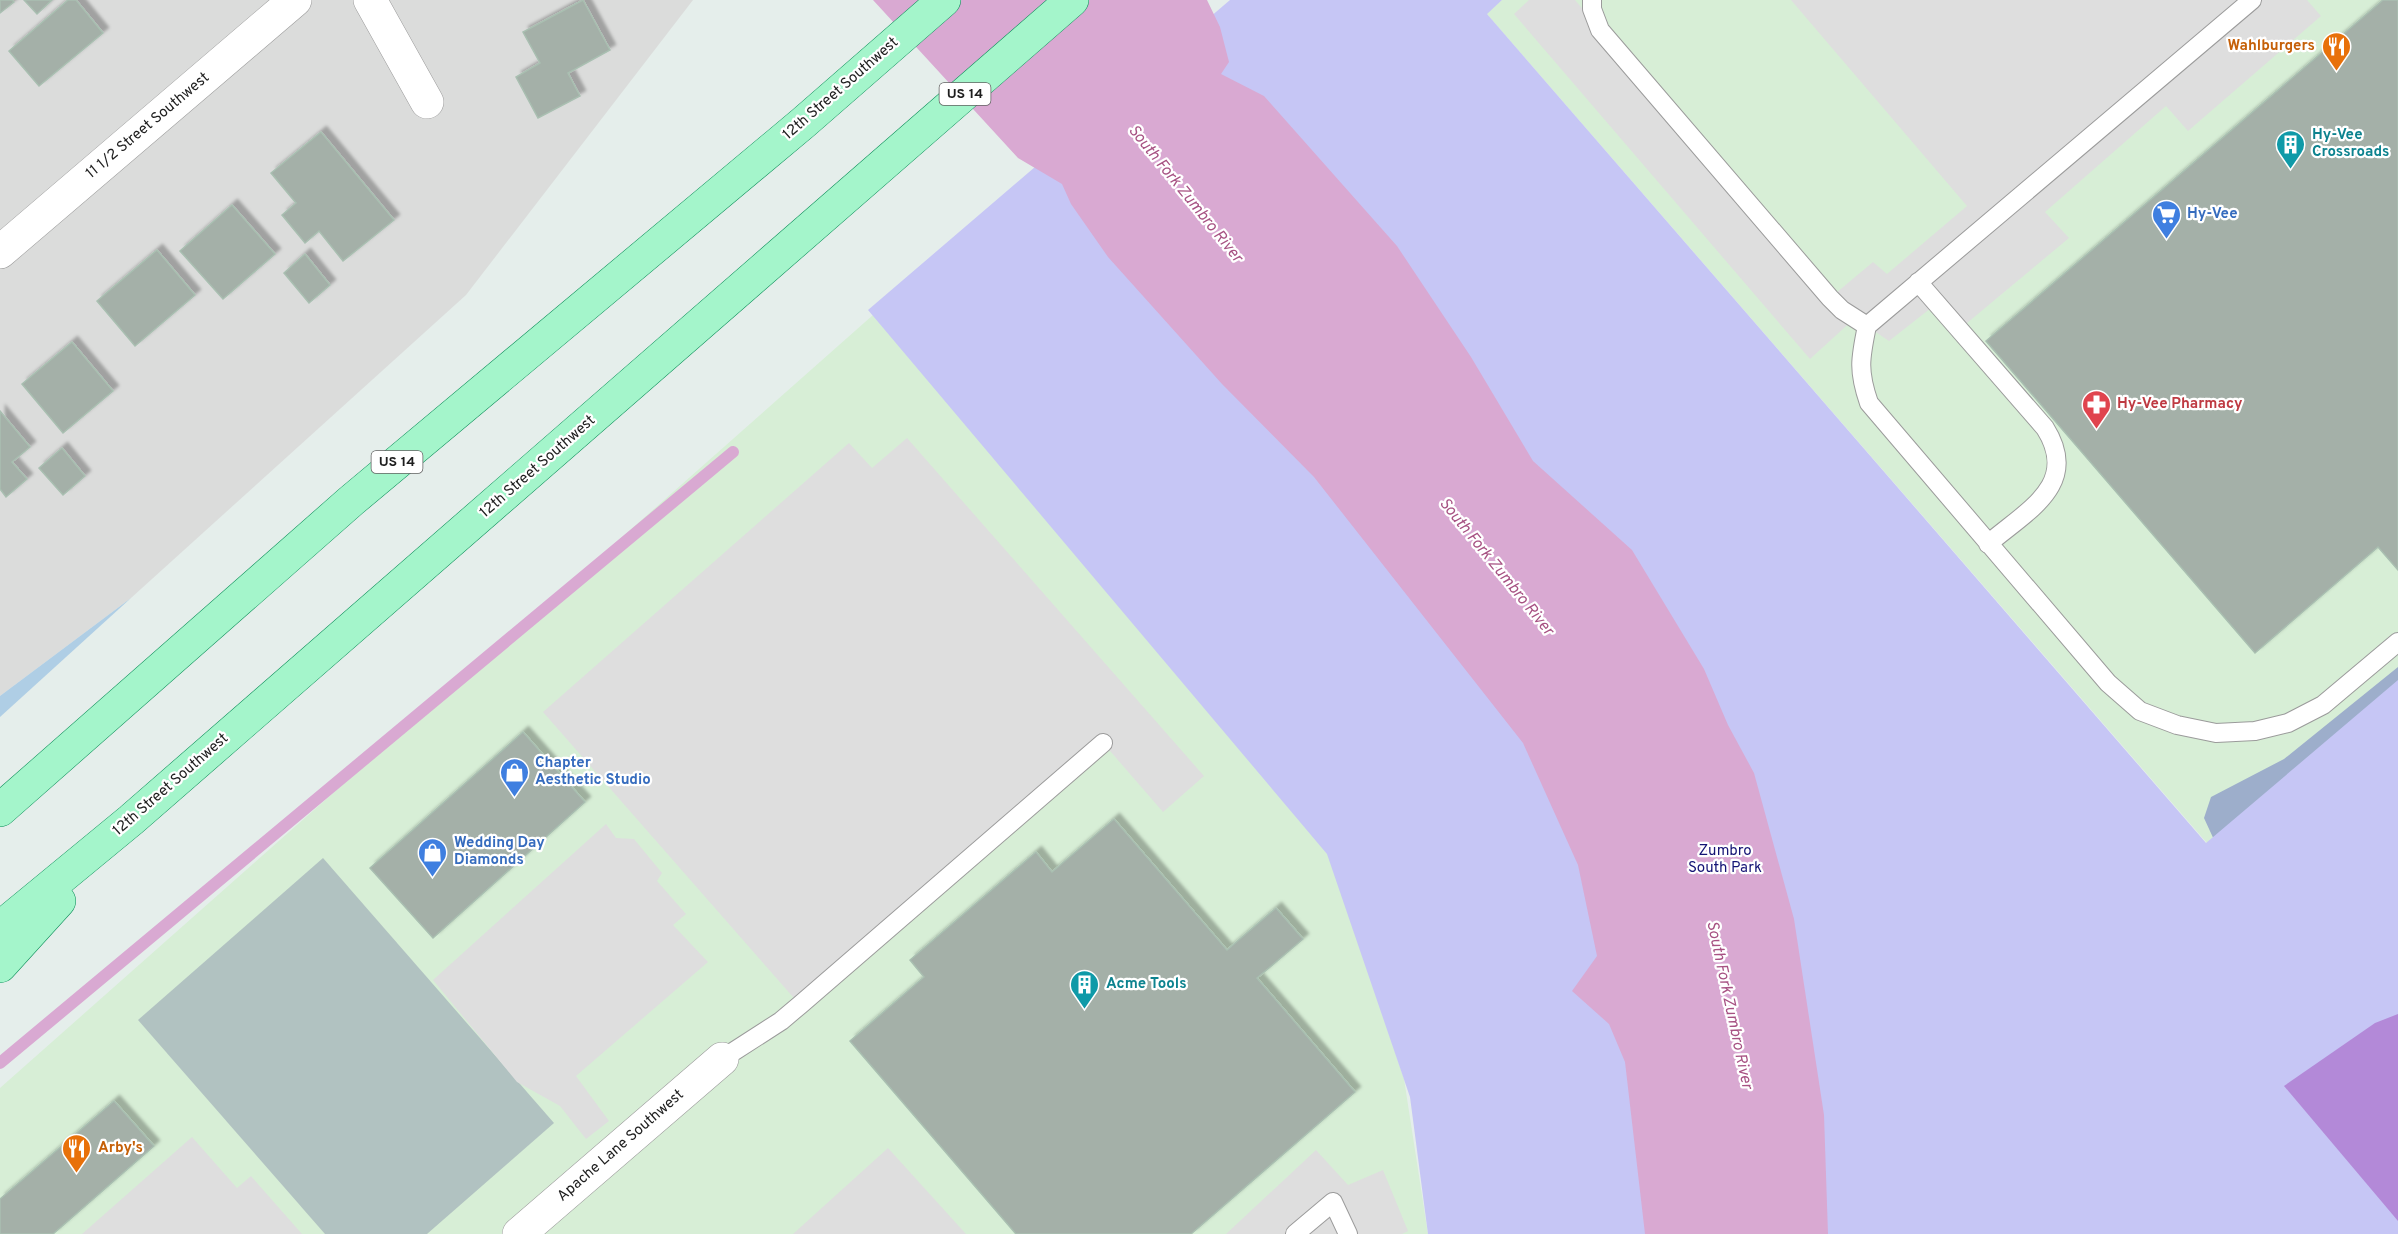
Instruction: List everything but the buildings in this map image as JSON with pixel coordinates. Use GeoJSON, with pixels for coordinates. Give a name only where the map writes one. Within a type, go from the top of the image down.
{"type":"FeatureCollection","features":[{"type":"Feature","properties":{"kind":"main road","name":"12th Street Southwest"},"geometry":{"type":"LineString","coordinates":[[0,810],[351,501],[803,123],[944,0]]}},
{"type":"Feature","properties":{"kind":"main road","name":"12th Street Southwest"},"geometry":{"type":"LineString","coordinates":[[0,928],[131,820],[1072,0]]}},
{"type":"Feature","properties":{"kind":"main road"},"geometry":{"type":"LineString","coordinates":[[0,966],[131,820]]}},
{"type":"Feature","properties":{"kind":"street","name":"11 1/2 Street Southwest"},"geometry":{"type":"LineString","coordinates":[[0,252],[295,0]]}},
{"type":"Feature","properties":{"kind":"street"},"geometry":{"type":"LineString","coordinates":[[370,0],[428,102]]}},
{"type":"Feature","properties":{"kind":"street","name":"Apache Lane Southwest"},"geometry":{"type":"LineString","coordinates":[[519,1234],[722,1059]]}},
{"type":"Feature","properties":{"kind":"lane"},"geometry":{"type":"LineString","coordinates":[[1592,0],[1592,9],[1600,30],[1830,298],[1842,310],[1867,326]]}},
{"type":"Feature","properties":{"kind":"lane"},"geometry":{"type":"LineString","coordinates":[[2252,0],[1867,326],[1860,358],[1861,380],[1869,403],[2108,683],[2140,711],[2177,725],[2216,733],[2255,731],[2288,723],[2323,705],[2398,642]]}},
{"type":"Feature","properties":{"kind":"lane"},"geometry":{"type":"LineString","coordinates":[[1918,282],[2045,428],[2054,442],[2058,458],[2057,475],[2046,495],[1988,544]]}},
{"type":"Feature","properties":{"kind":"lane"},"geometry":{"type":"LineString","coordinates":[[722,1059],[782,1020],[1103,743]]}},
{"type":"Feature","properties":{"kind":"lane"},"geometry":{"type":"LineString","coordinates":[[1295,1234],[1333,1202],[1348,1234]]}},
{"type":"Feature","properties":{"kind":"shaded area"},"geometry":{"type":"Polygon","coordinates":[[[0,0],[693,0],[466,295],[131,598],[0,696],[0,0]]]}},
{"type":"Feature","properties":{"kind":"shaded area"},"geometry":{"type":"Polygon","coordinates":[[[1502,0],[2398,0],[2398,680],[2207,843],[1486,13],[1502,0]]]}},
{"type":"Feature","properties":{"kind":"shaded area"},"geometry":{"type":"Polygon","coordinates":[[[1529,0],[1575,0],[1830,298],[1873,262],[1887,274],[1967,206],[1791,0],[2307,0],[2321,16],[2188,131],[2166,106],[2045,212],[2069,238],[1955,333],[1931,308],[1889,341],[1855,318],[1810,359],[1514,14],[1529,0]]]}},
{"type":"Feature","properties":{"kind":"shaded area"},"geometry":{"type":"Polygon","coordinates":[[[873,315],[1329,854],[1404,1079],[1428,1234],[0,1234],[0,1088],[873,315]]]}},
{"type":"Feature","properties":{"kind":"shaded area"},"geometry":{"type":"Polygon","coordinates":[[[907,438],[1204,776],[1163,812],[1104,744],[800,1005],[543,712],[849,443],[872,468],[907,438]]]}},
{"type":"Feature","properties":{"kind":"shaded area"},"geometry":{"type":"Polygon","coordinates":[[[131,598],[0,717],[0,696],[131,598]]]}},
{"type":"Feature","properties":{"kind":"shaded area"},"geometry":{"type":"Polygon","coordinates":[[[2398,667],[2398,743],[2221,855],[2204,818],[2211,797],[2284,759],[2398,667]]]}},
{"type":"Feature","properties":{"kind":"shaded area"},"geometry":{"type":"Polygon","coordinates":[[[606,824],[616,838],[634,839],[662,873],[657,881],[686,914],[673,925],[708,962],[576,1076],[609,1121],[586,1139],[560,1106],[517,1082],[433,980],[606,824]]]}},
{"type":"Feature","properties":{"kind":"shaded area"},"geometry":{"type":"Polygon","coordinates":[[[323,858],[554,1123],[427,1234],[325,1234],[138,1020],[323,858]]]}},
{"type":"Feature","properties":{"kind":"shaded area"},"geometry":{"type":"Polygon","coordinates":[[[2398,1014],[2398,1221],[2284,1086],[2375,1023],[2398,1014]]]}},
{"type":"Feature","properties":{"kind":"shaded area"},"geometry":{"type":"Polygon","coordinates":[[[192,1137],[237,1188],[251,1176],[302,1234],[82,1234],[192,1137]]]}},
{"type":"Feature","properties":{"kind":"shaded area"},"geometry":{"type":"Polygon","coordinates":[[[888,1148],[966,1234],[793,1234],[888,1148]]]}},
{"type":"Feature","properties":{"kind":"shaded area"},"geometry":{"type":"Polygon","coordinates":[[[1316,1150],[1348,1185],[1383,1170],[1408,1231],[1402,1234],[1226,1234],[1316,1150]]]}},
{"type":"Feature","properties":{"kind":"green space","name":"Zumbro South Park"},"geometry":{"type":"Polygon","coordinates":[[[1230,0],[1502,0],[1487,14],[2206,843],[2398,680],[2398,1234],[1428,1234],[1410,1097],[1327,854],[868,310],[1230,0]]]}},
{"type":"Feature","properties":{"kind":"water","name":"South Fork Zumbro River"},"geometry":{"type":"Polygon","coordinates":[[[873,0],[1207,0],[1220,27],[1229,62],[1221,74],[1264,96],[1397,246],[1471,357],[1533,461],[1632,550],[1704,669],[1728,725],[1754,773],[1794,919],[1824,1115],[1828,1234],[1645,1234],[1625,1062],[1609,1024],[1572,991],[1597,956],[1578,865],[1523,743],[1314,477],[1222,384],[1108,257],[1071,204],[1062,184],[1018,158],[873,0]]]}},
{"type":"Feature","properties":{"kind":"waterway"},"geometry":{"type":"LineString","coordinates":[[0,1063],[733,452]]}},
{"type":"Feature","properties":{"kind":"place","name":"Wahlburgers"},"geometry":{"type":"Point","coordinates":[2336,72]}},
{"type":"Feature","properties":{"kind":"place","name":"Hy-Vee Crossroads"},"geometry":{"type":"Point","coordinates":[2291,170]}},
{"type":"Feature","properties":{"kind":"place","name":"Hy-Vee"},"geometry":{"type":"Point","coordinates":[2166,240]}},
{"type":"Feature","properties":{"kind":"place","name":"Hy-Vee Pharmacy"},"geometry":{"type":"Point","coordinates":[2096,430]}},
{"type":"Feature","properties":{"kind":"place","name":"Chapter Aesthetic Studio"},"geometry":{"type":"Point","coordinates":[514,798]}},
{"type":"Feature","properties":{"kind":"place","name":"Wedding Day Diamonds"},"geometry":{"type":"Point","coordinates":[433,878]}},
{"type":"Feature","properties":{"kind":"place","name":"Acme Tools"},"geometry":{"type":"Point","coordinates":[1085,1010]}},
{"type":"Feature","properties":{"kind":"place","name":"Arby's"},"geometry":{"type":"Point","coordinates":[77,1174]}}]}
